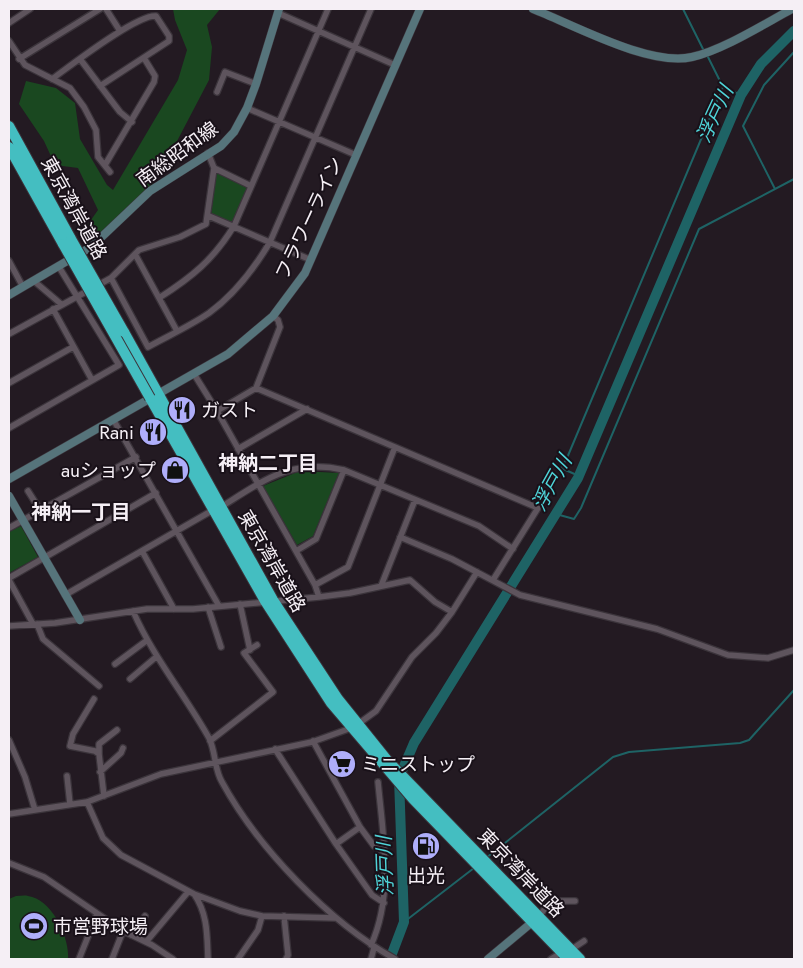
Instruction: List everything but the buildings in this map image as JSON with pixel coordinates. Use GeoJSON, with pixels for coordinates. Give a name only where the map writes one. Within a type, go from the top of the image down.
{"type":"FeatureCollection","features":[{"type":"Feature","properties":{"kind":"highway","name":"東京湾岸道路"},"geometry":{"type":"LineString","coordinates":[[9,126],[67,241]]}},
{"type":"Feature","properties":{"kind":"highway","name":"東京湾岸道路"},"geometry":{"type":"LineString","coordinates":[[9,147],[67,241],[269,601],[355,726],[535,919],[568,959]]}},
{"type":"Feature","properties":{"kind":"highway","name":"東京湾岸道路"},"geometry":{"type":"LineString","coordinates":[[535,919],[580,959]]}},
{"type":"Feature","properties":{"kind":"street"},"geometry":{"type":"LineString","coordinates":[[9,23],[30,9]]}},
{"type":"Feature","properties":{"kind":"street"},"geometry":{"type":"LineString","coordinates":[[19,59],[100,9]]}},
{"type":"Feature","properties":{"kind":"street"},"geometry":{"type":"LineString","coordinates":[[106,9],[120,31]]}},
{"type":"Feature","properties":{"kind":"street"},"geometry":{"type":"LineString","coordinates":[[159,298],[183,282],[213,256],[234,226],[328,9]]}},
{"type":"Feature","properties":{"kind":"street"},"geometry":{"type":"LineString","coordinates":[[111,278],[148,347],[209,313],[229,297],[255,267],[270,242],[371,9]]}},
{"type":"Feature","properties":{"kind":"street","name":"フラワーライン"},"geometry":{"type":"LineString","coordinates":[[9,479],[235,349],[273,316],[298,285],[311,260],[420,9]]}},
{"type":"Feature","properties":{"kind":"street"},"geometry":{"type":"LineString","coordinates":[[532,9],[641,54],[670,60],[702,54],[792,9]]}},
{"type":"Feature","properties":{"kind":"street"},"geometry":{"type":"LineString","coordinates":[[278,11],[395,65]]}},
{"type":"Feature","properties":{"kind":"street","name":"南総昭和線"},"geometry":{"type":"LineString","coordinates":[[9,295],[59,268],[102,238],[150,191],[220,146],[234,132],[247,108],[256,84],[278,11]]}},
{"type":"Feature","properties":{"kind":"street"},"geometry":{"type":"LineString","coordinates":[[52,79],[120,31],[150,15],[156,16],[169,36],[169,41],[100,86]]}},
{"type":"Feature","properties":{"kind":"street"},"geometry":{"type":"LineString","coordinates":[[9,41],[19,59],[25,65],[70,88],[84,107],[96,130],[98,157],[110,172]]}},
{"type":"Feature","properties":{"kind":"street"},"geometry":{"type":"LineString","coordinates":[[105,165],[132,122],[155,76],[144,58]]}},
{"type":"Feature","properties":{"kind":"street"},"geometry":{"type":"LineString","coordinates":[[80,59],[120,112],[132,122]]}},
{"type":"Feature","properties":{"kind":"street"},"geometry":{"type":"LineString","coordinates":[[217,92],[225,72],[256,84]]}},
{"type":"Feature","properties":{"kind":"street"},"geometry":{"type":"LineString","coordinates":[[247,108],[356,155]]}},
{"type":"Feature","properties":{"kind":"street"},"geometry":{"type":"LineString","coordinates":[[9,334],[111,278],[144,247],[180,237],[206,224],[214,168],[208,153]]}},
{"type":"Feature","properties":{"kind":"street"},"geometry":{"type":"LineString","coordinates":[[214,168],[251,186]]}},
{"type":"Feature","properties":{"kind":"street"},"geometry":{"type":"LineString","coordinates":[[208,216],[311,260]]}},
{"type":"Feature","properties":{"kind":"street"},"geometry":{"type":"LineString","coordinates":[[135,254],[176,331]]}},
{"type":"Feature","properties":{"kind":"street"},"geometry":{"type":"LineString","coordinates":[[9,261],[11,272],[23,287]]}},
{"type":"Feature","properties":{"kind":"street"},"geometry":{"type":"LineString","coordinates":[[9,428],[118,365],[78,296],[59,268]]}},
{"type":"Feature","properties":{"kind":"street"},"geometry":{"type":"LineString","coordinates":[[34,281],[62,304]]}},
{"type":"Feature","properties":{"kind":"street"},"geometry":{"type":"LineString","coordinates":[[53,309],[92,380]]}},
{"type":"Feature","properties":{"kind":"street"},"geometry":{"type":"LineString","coordinates":[[217,411],[256,388],[280,327],[278,320],[273,316]]}},
{"type":"Feature","properties":{"kind":"street"},"geometry":{"type":"LineString","coordinates":[[9,383],[73,348]]}},
{"type":"Feature","properties":{"kind":"street"},"geometry":{"type":"LineString","coordinates":[[194,374],[296,550],[315,585],[319,597]]}},
{"type":"Feature","properties":{"kind":"street"},"geometry":{"type":"LineString","coordinates":[[256,388],[538,508],[495,581]]}},
{"type":"Feature","properties":{"kind":"street"},"geometry":{"type":"LineString","coordinates":[[238,449],[307,409]]}},
{"type":"Feature","properties":{"kind":"street"},"geometry":{"type":"LineString","coordinates":[[112,419],[136,457],[219,606]]}},
{"type":"Feature","properties":{"kind":"street"},"geometry":{"type":"LineString","coordinates":[[315,585],[348,567],[395,447]]}},
{"type":"Feature","properties":{"kind":"street"},"geometry":{"type":"LineString","coordinates":[[9,528],[136,457]]}},
{"type":"Feature","properties":{"kind":"street"},"geometry":{"type":"LineString","coordinates":[[65,595],[276,474],[300,467],[325,466],[344,470],[479,526],[513,549]]}},
{"type":"Feature","properties":{"kind":"street"},"geometry":{"type":"LineString","coordinates":[[296,550],[316,539],[344,470]]}},
{"type":"Feature","properties":{"kind":"street"},"geometry":{"type":"LineString","coordinates":[[28,491],[40,510]]}},
{"type":"Feature","properties":{"kind":"street"},"geometry":{"type":"LineString","coordinates":[[99,686],[44,639],[9,579],[156,493]]}},
{"type":"Feature","properties":{"kind":"street"},"geometry":{"type":"LineString","coordinates":[[9,496],[80,620]]}},
{"type":"Feature","properties":{"kind":"street"},"geometry":{"type":"LineString","coordinates":[[381,586],[415,500]]}},
{"type":"Feature","properties":{"kind":"street"},"geometry":{"type":"LineString","coordinates":[[400,538],[477,572],[520,595],[657,629],[728,655],[768,658],[794,650]]}},
{"type":"Feature","properties":{"kind":"street"},"geometry":{"type":"LineString","coordinates":[[142,551],[174,609]]}},
{"type":"Feature","properties":{"kind":"street"},"geometry":{"type":"LineString","coordinates":[[9,814],[88,802],[161,774],[313,741],[355,726],[376,711],[412,657],[436,633],[452,612],[477,572]]}},
{"type":"Feature","properties":{"kind":"street"},"geometry":{"type":"LineString","coordinates":[[9,626],[80,620],[133,611],[208,607],[319,597],[410,580],[435,602],[452,612]]}},
{"type":"Feature","properties":{"kind":"street"},"geometry":{"type":"LineString","coordinates":[[240,604],[250,650]]}},
{"type":"Feature","properties":{"kind":"street"},"geometry":{"type":"LineString","coordinates":[[208,607],[221,647]]}},
{"type":"Feature","properties":{"kind":"street"},"geometry":{"type":"LineString","coordinates":[[133,611],[146,641],[210,741],[220,780],[266,845],[336,918],[373,947],[394,959]]}},
{"type":"Feature","properties":{"kind":"street"},"geometry":{"type":"LineString","coordinates":[[115,664],[146,641]]}},
{"type":"Feature","properties":{"kind":"street"},"geometry":{"type":"LineString","coordinates":[[210,741],[273,692],[244,653],[257,646]]}},
{"type":"Feature","properties":{"kind":"street"},"geometry":{"type":"LineString","coordinates":[[130,679],[156,657]]}},
{"type":"Feature","properties":{"kind":"street"},"geometry":{"type":"LineString","coordinates":[[94,700],[73,734],[70,746],[95,751],[99,754]]}},
{"type":"Feature","properties":{"kind":"street"},"geometry":{"type":"LineString","coordinates":[[104,796],[100,772],[99,744],[117,730]]}},
{"type":"Feature","properties":{"kind":"street"},"geometry":{"type":"LineString","coordinates":[[9,740],[25,776],[36,810]]}},
{"type":"Feature","properties":{"kind":"street"},"geometry":{"type":"LineString","coordinates":[[313,741],[360,827],[374,846],[385,852]]}},
{"type":"Feature","properties":{"kind":"street"},"geometry":{"type":"LineString","coordinates":[[100,772],[121,753],[123,748]]}},
{"type":"Feature","properties":{"kind":"street"},"geometry":{"type":"LineString","coordinates":[[275,749],[336,844],[372,894],[384,903]]}},
{"type":"Feature","properties":{"kind":"street"},"geometry":{"type":"LineString","coordinates":[[67,776],[70,804]]}},
{"type":"Feature","properties":{"kind":"street"},"geometry":{"type":"LineString","coordinates":[[371,959],[384,903],[385,852],[378,782]]}},
{"type":"Feature","properties":{"kind":"street"},"geometry":{"type":"LineString","coordinates":[[88,802],[103,838],[121,856],[191,893],[240,911],[262,916],[336,918]]}},
{"type":"Feature","properties":{"kind":"street"},"geometry":{"type":"LineString","coordinates":[[336,844],[360,827]]}},
{"type":"Feature","properties":{"kind":"street"},"geometry":{"type":"LineString","coordinates":[[9,863],[44,877],[123,931],[174,959]]}},
{"type":"Feature","properties":{"kind":"street"},"geometry":{"type":"LineString","coordinates":[[146,942],[191,893]]}},
{"type":"Feature","properties":{"kind":"street"},"geometry":{"type":"LineString","coordinates":[[191,893],[200,903],[206,921],[208,959]]}},
{"type":"Feature","properties":{"kind":"street"},"geometry":{"type":"LineString","coordinates":[[488,959],[535,919],[550,901],[575,901]]}},
{"type":"Feature","properties":{"kind":"street"},"geometry":{"type":"LineString","coordinates":[[78,959],[97,914]]}},
{"type":"Feature","properties":{"kind":"street"},"geometry":{"type":"LineString","coordinates":[[131,935],[145,916]]}},
{"type":"Feature","properties":{"kind":"street"},"geometry":{"type":"LineString","coordinates":[[238,959],[258,930],[262,916]]}},
{"type":"Feature","properties":{"kind":"street"},"geometry":{"type":"LineString","coordinates":[[284,916],[288,955],[286,959]]}},
{"type":"Feature","properties":{"kind":"street"},"geometry":{"type":"LineString","coordinates":[[112,959],[123,931]]}},
{"type":"Feature","properties":{"kind":"street"},"geometry":{"type":"LineString","coordinates":[[575,947],[584,941]]}},
{"type":"Feature","properties":{"kind":"green space"},"geometry":{"type":"Polygon","coordinates":[[[173,9],[220,9],[207,25],[212,47],[209,80],[155,181],[110,231],[87,242],[84,230],[98,210],[78,168],[55,165],[44,141],[19,104],[26,81],[56,88],[75,103],[80,139],[107,185],[113,190],[178,80],[187,50],[175,20],[173,9]]]}},
{"type":"Feature","properties":{"kind":"green space"},"geometry":{"type":"Polygon","coordinates":[[[216,172],[248,188],[233,223],[211,215],[216,172]]]}},
{"type":"Feature","properties":{"kind":"green space"},"geometry":{"type":"Polygon","coordinates":[[[300,471],[339,473],[313,536],[297,545],[263,486],[300,471]]]}},
{"type":"Feature","properties":{"kind":"green space"},"geometry":{"type":"Polygon","coordinates":[[[21,526],[38,557],[9,573],[9,532],[21,526]]]}},
{"type":"Feature","properties":{"kind":"green space","name":"市営野球場"},"geometry":{"type":"Polygon","coordinates":[[[16,896],[27,896],[37,899],[52,912],[63,931],[68,950],[68,959],[9,959],[9,899],[16,896]]]}},
{"type":"Feature","properties":{"kind":"waterway"},"geometry":{"type":"LineString","coordinates":[[683,9],[704,51]]}},
{"type":"Feature","properties":{"kind":"waterway","name":"浮戸川"},"geometry":{"type":"LineString","coordinates":[[390,959],[404,922],[399,778],[414,743],[578,478],[741,95],[761,64],[794,31]]}},
{"type":"Feature","properties":{"kind":"waterway"},"geometry":{"type":"LineString","coordinates":[[775,189],[743,126],[764,85],[794,52]]}},
{"type":"Feature","properties":{"kind":"waterway"},"geometry":{"type":"LineString","coordinates":[[707,55],[723,87],[741,95]]}},
{"type":"Feature","properties":{"kind":"waterway"},"geometry":{"type":"LineString","coordinates":[[579,476],[561,468],[567,458],[723,87]]}},
{"type":"Feature","properties":{"kind":"waterway"},"geometry":{"type":"LineString","coordinates":[[556,514],[574,519],[581,508],[699,229],[794,179]]}},
{"type":"Feature","properties":{"kind":"waterway"},"geometry":{"type":"LineString","coordinates":[[486,858],[613,757],[629,752],[740,743],[749,740],[794,690]]}},
{"type":"Feature","properties":{"kind":"waterway"},"geometry":{"type":"LineString","coordinates":[[404,922],[474,868]]}},
{"type":"Feature","properties":{"kind":"place","name":"ガスト"},"geometry":{"type":"Point","coordinates":[182,410]}},
{"type":"Feature","properties":{"kind":"place","name":"Rani"},"geometry":{"type":"Point","coordinates":[153,432]}},
{"type":"Feature","properties":{"kind":"place","name":"auショップ"},"geometry":{"type":"Point","coordinates":[175,470]}},
{"type":"Feature","properties":{"kind":"place","name":"ミニストップ"},"geometry":{"type":"Point","coordinates":[342,764]}},
{"type":"Feature","properties":{"kind":"place","name":"出光"},"geometry":{"type":"Point","coordinates":[426,846]}},
{"type":"Feature","properties":{"kind":"place","name":"市営野球場"},"geometry":{"type":"Point","coordinates":[34,926]}},
{"type":"Feature","properties":{"kind":"district","name":"神納二丁目"},"geometry":{"type":"Point","coordinates":[268,463]}},
{"type":"Feature","properties":{"kind":"district","name":"神納一丁目"},"geometry":{"type":"Point","coordinates":[81,512]}}]}
